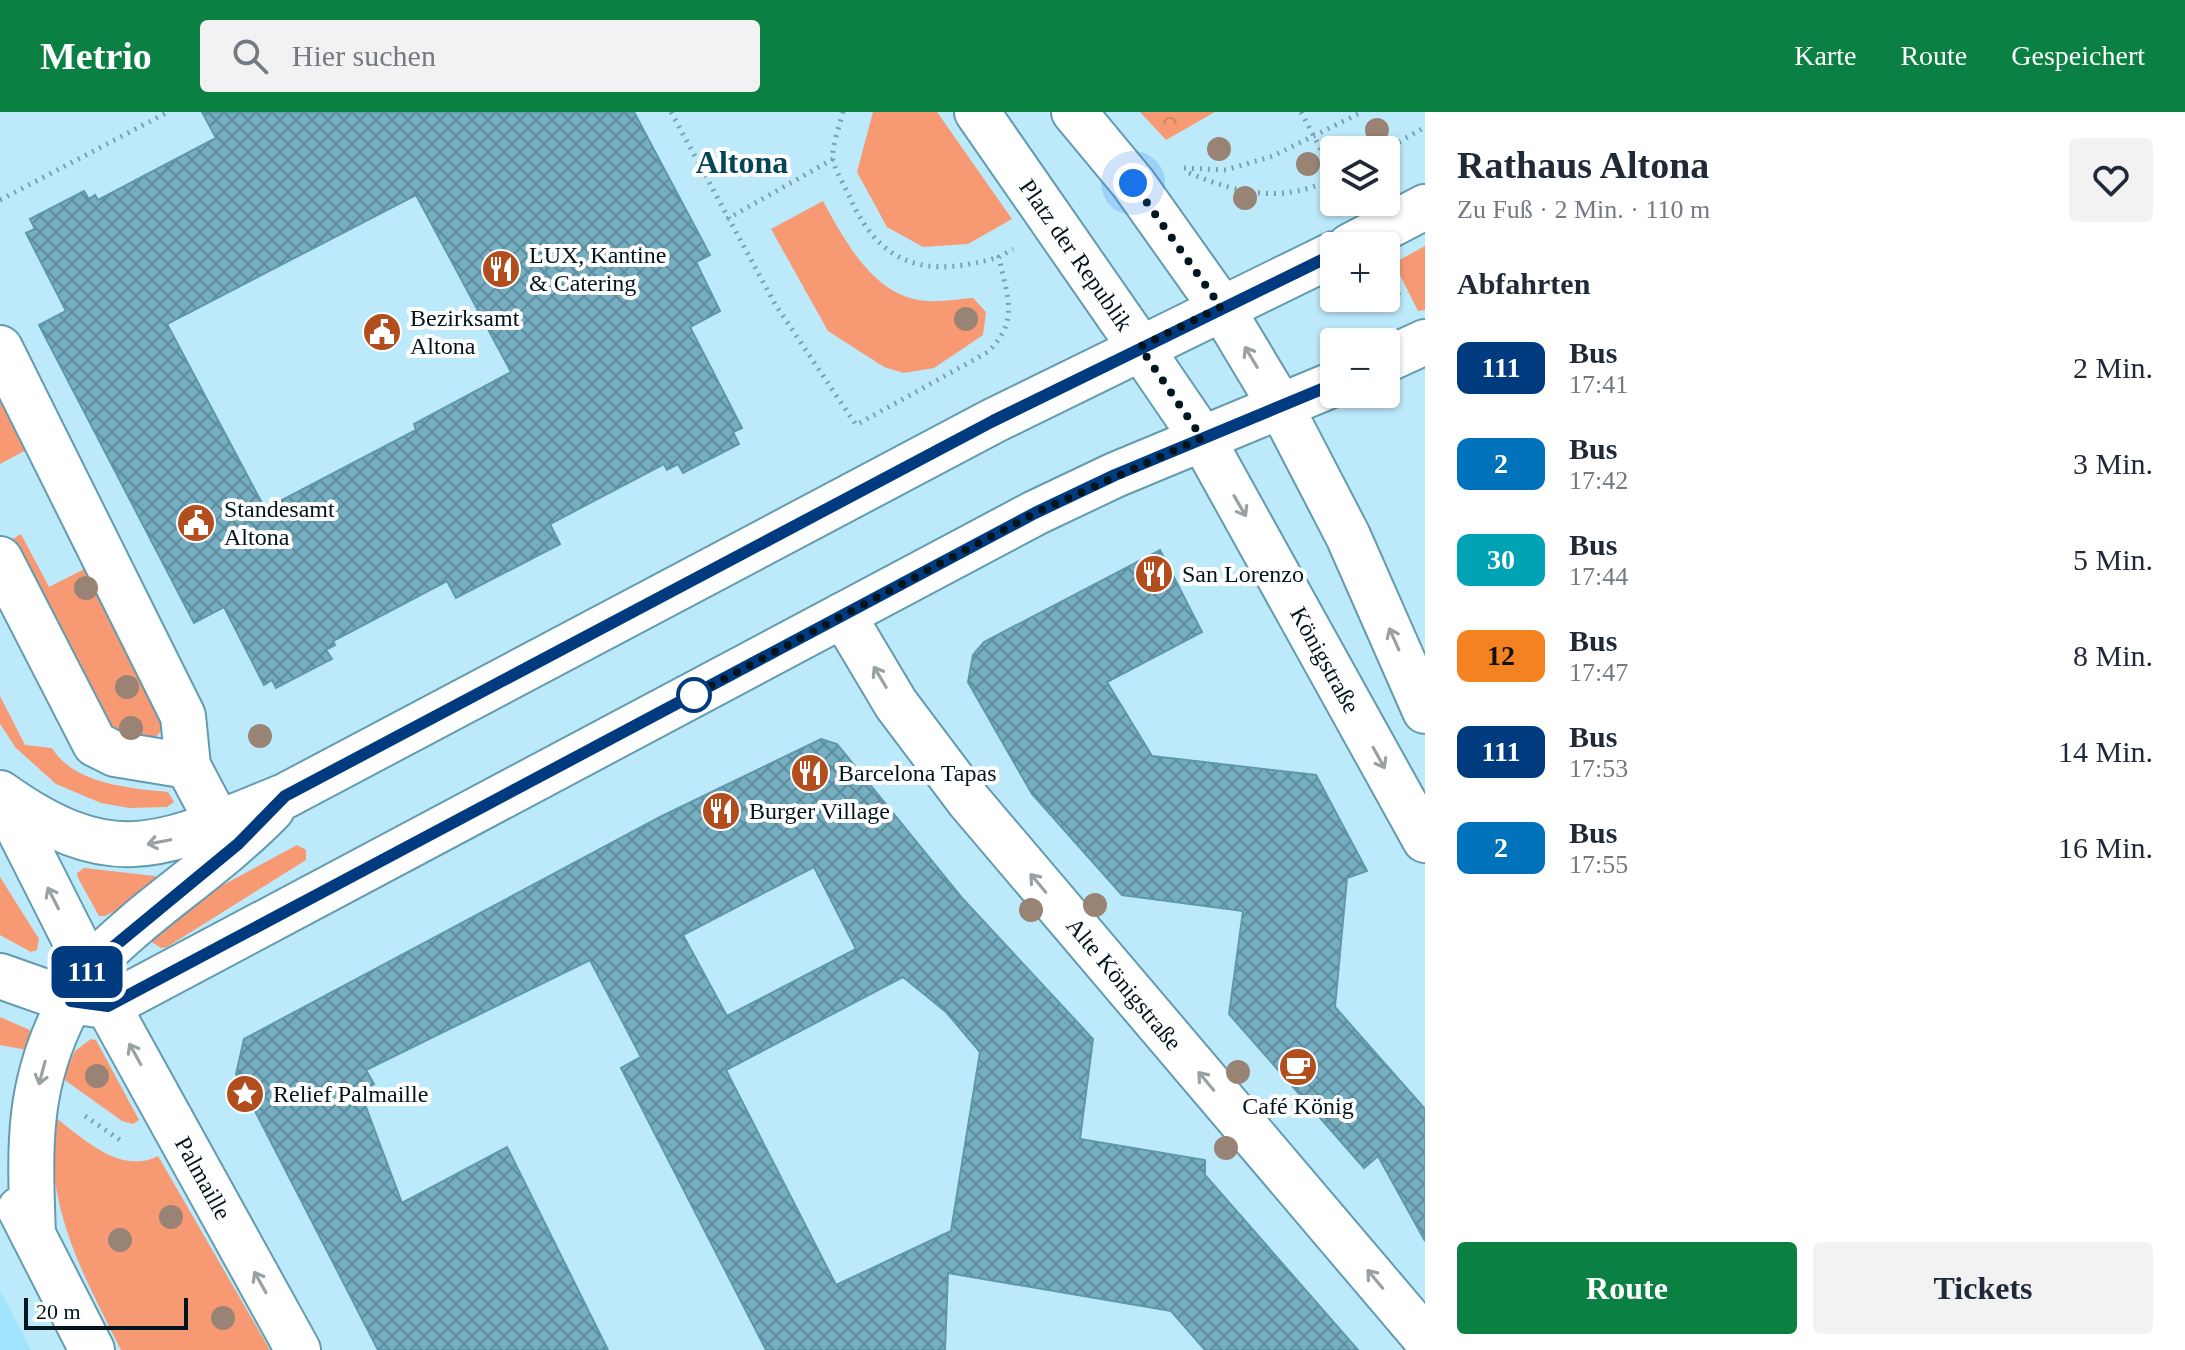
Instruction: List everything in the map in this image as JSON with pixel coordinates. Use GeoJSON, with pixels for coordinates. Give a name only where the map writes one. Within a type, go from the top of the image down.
{"type":"FeatureCollection","features":[{"type":"Feature","properties":{"kind":"main road","name":"Platz der Republik"},"geometry":{"type":"LineString","coordinates":[[977,112],[1202,438]]}},
{"type":"Feature","properties":{"kind":"main road"},"geometry":{"type":"LineString","coordinates":[[1074,112],[1133,183],[1221,307],[1281,407],[1348,536],[1425,711]]}},
{"type":"Feature","properties":{"kind":"main road"},"geometry":{"type":"LineString","coordinates":[[1377,232],[1425,207]]}},
{"type":"Feature","properties":{"kind":"main road"},"geometry":{"type":"LineString","coordinates":[[0,793],[39,821],[73,835],[107,844],[144,845],[178,838],[285,796],[993,421],[1320,261]]}},
{"type":"Feature","properties":{"kind":"main road"},"geometry":{"type":"LineString","coordinates":[[1400,354],[1425,342]]}},
{"type":"Feature","properties":{"kind":"main road"},"geometry":{"type":"LineString","coordinates":[[0,348],[183,716],[188,766],[218,823]]}},
{"type":"Feature","properties":{"kind":"main road"},"geometry":{"type":"LineString","coordinates":[[0,976],[89,992],[843,615],[1035,513],[1202,438],[1320,390]]}},
{"type":"Feature","properties":{"kind":"main road","name":"Königstraße"},"geometry":{"type":"LineString","coordinates":[[1202,438],[1425,840]]}},
{"type":"Feature","properties":{"kind":"main road"},"geometry":{"type":"LineString","coordinates":[[0,559],[95,744],[115,754],[188,766]]}},
{"type":"Feature","properties":{"kind":"main road","name":"Alte Königstraße"},"geometry":{"type":"LineString","coordinates":[[843,615],[896,704],[969,801],[1425,1338]]}},
{"type":"Feature","properties":{"kind":"main road","name":"Palmaille"},"geometry":{"type":"LineString","coordinates":[[0,793],[89,992],[298,1350]]}},
{"type":"Feature","properties":{"kind":"main road"},"geometry":{"type":"LineString","coordinates":[[33,1235],[29,1138],[51,1039],[89,992],[285,796]]}},
{"type":"Feature","properties":{"kind":"main road"},"geometry":{"type":"LineString","coordinates":[[0,1172],[92,1350]]}},
{"type":"Feature","properties":{"kind":"path"},"geometry":{"type":"LineString","coordinates":[[0,200],[168,112]]}},
{"type":"Feature","properties":{"kind":"path"},"geometry":{"type":"LineString","coordinates":[[671,112],[775,304],[856,425],[988,352],[1002,338],[1011,316],[999,257]]}},
{"type":"Feature","properties":{"kind":"path"},"geometry":{"type":"LineString","coordinates":[[843,112],[833,159],[856,211],[883,249],[924,268],[961,268],[999,257],[1018,246]]}},
{"type":"Feature","properties":{"kind":"path"},"geometry":{"type":"LineString","coordinates":[[1301,112],[1320,148]]}},
{"type":"Feature","properties":{"kind":"path"},"geometry":{"type":"LineString","coordinates":[[1320,182],[1289,194],[1232,191],[1179,168],[1226,170],[1273,156],[1315,138],[1362,112]]}},
{"type":"Feature","properties":{"kind":"path"},"geometry":{"type":"LineString","coordinates":[[1400,141],[1425,127]]}},
{"type":"Feature","properties":{"kind":"path"},"geometry":{"type":"LineString","coordinates":[[727,219],[833,159]]}},
{"type":"Feature","properties":{"kind":"shaded area"},"geometry":{"type":"Polygon","coordinates":[[[0,1290],[31,1350],[0,1350],[0,1290]]]}},
{"type":"Feature","properties":{"kind":"green space"},"geometry":{"type":"Polygon","coordinates":[[[873,112],[937,112],[1012,219],[968,244],[923,247],[887,227],[857,172],[873,112]]]}},
{"type":"Feature","properties":{"kind":"green space"},"geometry":{"type":"Polygon","coordinates":[[[1140,112],[1215,112],[1166,140],[1140,112]]]}},
{"type":"Feature","properties":{"kind":"green space"},"geometry":{"type":"Polygon","coordinates":[[[823,201],[852,250],[877,279],[909,298],[934,301],[973,298],[986,312],[983,335],[934,368],[904,373],[884,367],[828,331],[771,229],[823,201]]]}},
{"type":"Feature","properties":{"kind":"green space"},"geometry":{"type":"Polygon","coordinates":[[[1425,246],[1425,310],[1418,311],[1400,275],[1400,260],[1425,246]]]}},
{"type":"Feature","properties":{"kind":"green space"},"geometry":{"type":"Polygon","coordinates":[[[0,386],[32,447],[0,464],[0,386]]]}},
{"type":"Feature","properties":{"kind":"green space"},"geometry":{"type":"Polygon","coordinates":[[[21,534],[49,587],[94,564],[166,726],[151,742],[138,744],[109,727],[13,539],[21,534]]]}},
{"type":"Feature","properties":{"kind":"green space"},"geometry":{"type":"Polygon","coordinates":[[[0,696],[25,745],[52,748],[74,770],[88,777],[168,792],[174,802],[167,807],[129,808],[101,803],[56,784],[16,748],[0,724],[0,696]]]}},
{"type":"Feature","properties":{"kind":"green space"},"geometry":{"type":"Polygon","coordinates":[[[297,845],[306,850],[306,860],[167,947],[161,948],[150,941],[150,934],[197,899],[297,845]]]}},
{"type":"Feature","properties":{"kind":"green space"},"geometry":{"type":"Polygon","coordinates":[[[84,868],[155,876],[161,880],[161,888],[105,916],[99,916],[78,878],[77,873],[84,868]]]}},
{"type":"Feature","properties":{"kind":"green space"},"geometry":{"type":"Polygon","coordinates":[[[0,877],[39,939],[37,950],[31,952],[0,935],[0,877]]]}},
{"type":"Feature","properties":{"kind":"green space"},"geometry":{"type":"Polygon","coordinates":[[[0,1017],[30,1030],[27,1050],[0,1045],[0,1017]]]}},
{"type":"Feature","properties":{"kind":"green space"},"geometry":{"type":"Polygon","coordinates":[[[91,1039],[96,1040],[139,1120],[133,1124],[122,1121],[62,1078],[75,1051],[91,1039]]]}},
{"type":"Feature","properties":{"kind":"green space"},"geometry":{"type":"Polygon","coordinates":[[[53,1116],[89,1143],[116,1158],[144,1161],[158,1156],[270,1350],[121,1350],[69,1238],[55,1180],[53,1116]]]}},
{"type":"Feature","properties":{"kind":"building"},"geometry":{"type":"Polygon","coordinates":[[[202,112],[634,112],[710,255],[696,262],[720,311],[690,327],[742,428],[733,432],[739,444],[683,473],[678,464],[667,470],[664,464],[550,524],[560,544],[456,598],[447,581],[333,641],[335,645],[326,650],[332,659],[276,688],[272,680],[264,685],[224,607],[194,623],[39,325],[66,311],[26,233],[35,229],[30,219],[84,191],[89,199],[95,195],[98,200],[216,138],[202,112]],[[416,195],[167,324],[265,509],[416,430],[414,424],[511,372],[416,195]]]}},
{"type":"Feature","properties":{"kind":"building"},"geometry":{"type":"Polygon","coordinates":[[[1160,550],[1202,632],[1107,682],[1152,756],[1316,775],[1367,871],[1347,878],[1335,1007],[1425,1109],[1425,1241],[1378,1156],[1364,1168],[1229,1014],[1243,911],[1122,895],[1032,794],[968,682],[973,655],[984,642],[1160,550]]]}},
{"type":"Feature","properties":{"kind":"building"},"geometry":{"type":"Polygon","coordinates":[[[821,739],[837,744],[962,898],[1093,1039],[1080,1139],[1205,1160],[1205,1175],[1358,1350],[1205,1350],[1171,1311],[948,1273],[945,1350],[766,1350],[621,1068],[641,1057],[590,960],[366,1070],[374,1084],[360,1091],[402,1203],[507,1147],[608,1350],[378,1350],[236,1074],[244,1039],[660,817],[821,739]],[[814,867],[683,935],[727,1016],[856,949],[814,867]],[[903,977],[726,1070],[836,1285],[951,1231],[980,1052],[946,1012],[903,977]]]}},
{"type":"Feature","properties":{"kind":"bus line","name":"111"},"geometry":{"type":"LineString","coordinates":[[1320,261],[993,421],[285,796],[238,844],[89,967],[71,1001],[108,1006],[1035,513],[1115,475],[1320,390]]}},
{"type":"Feature","properties":{"kind":"place","name":"LUX, Kantine & Catering"},"geometry":{"type":"Point","coordinates":[501,269]}},
{"type":"Feature","properties":{"kind":"place","name":"Bezirksamt Altona"},"geometry":{"type":"Point","coordinates":[382,332]}},
{"type":"Feature","properties":{"kind":"place","name":"Standesamt Altona"},"geometry":{"type":"Point","coordinates":[196,523]}},
{"type":"Feature","properties":{"kind":"place","name":"San Lorenzo"},"geometry":{"type":"Point","coordinates":[1154,574]}},
{"type":"Feature","properties":{"kind":"place","name":"Barcelona Tapas"},"geometry":{"type":"Point","coordinates":[810,773]}},
{"type":"Feature","properties":{"kind":"place","name":"Burger Village"},"geometry":{"type":"Point","coordinates":[721,811]}},
{"type":"Feature","properties":{"kind":"place","name":"Café König"},"geometry":{"type":"Point","coordinates":[1298,1067]}},
{"type":"Feature","properties":{"kind":"place","name":"Relief Palmaille"},"geometry":{"type":"Point","coordinates":[245,1094]}},
{"type":"Feature","properties":{"kind":"district","name":"Altona"},"geometry":{"type":"Point","coordinates":[742,162]}},
{"type":"Feature","properties":{"kind":"route"},"geometry":{"type":"LineString","coordinates":[[694,695],[690,697],[1035,513],[1202,438],[1140,347],[1221,307],[1133,183]]}}]}
